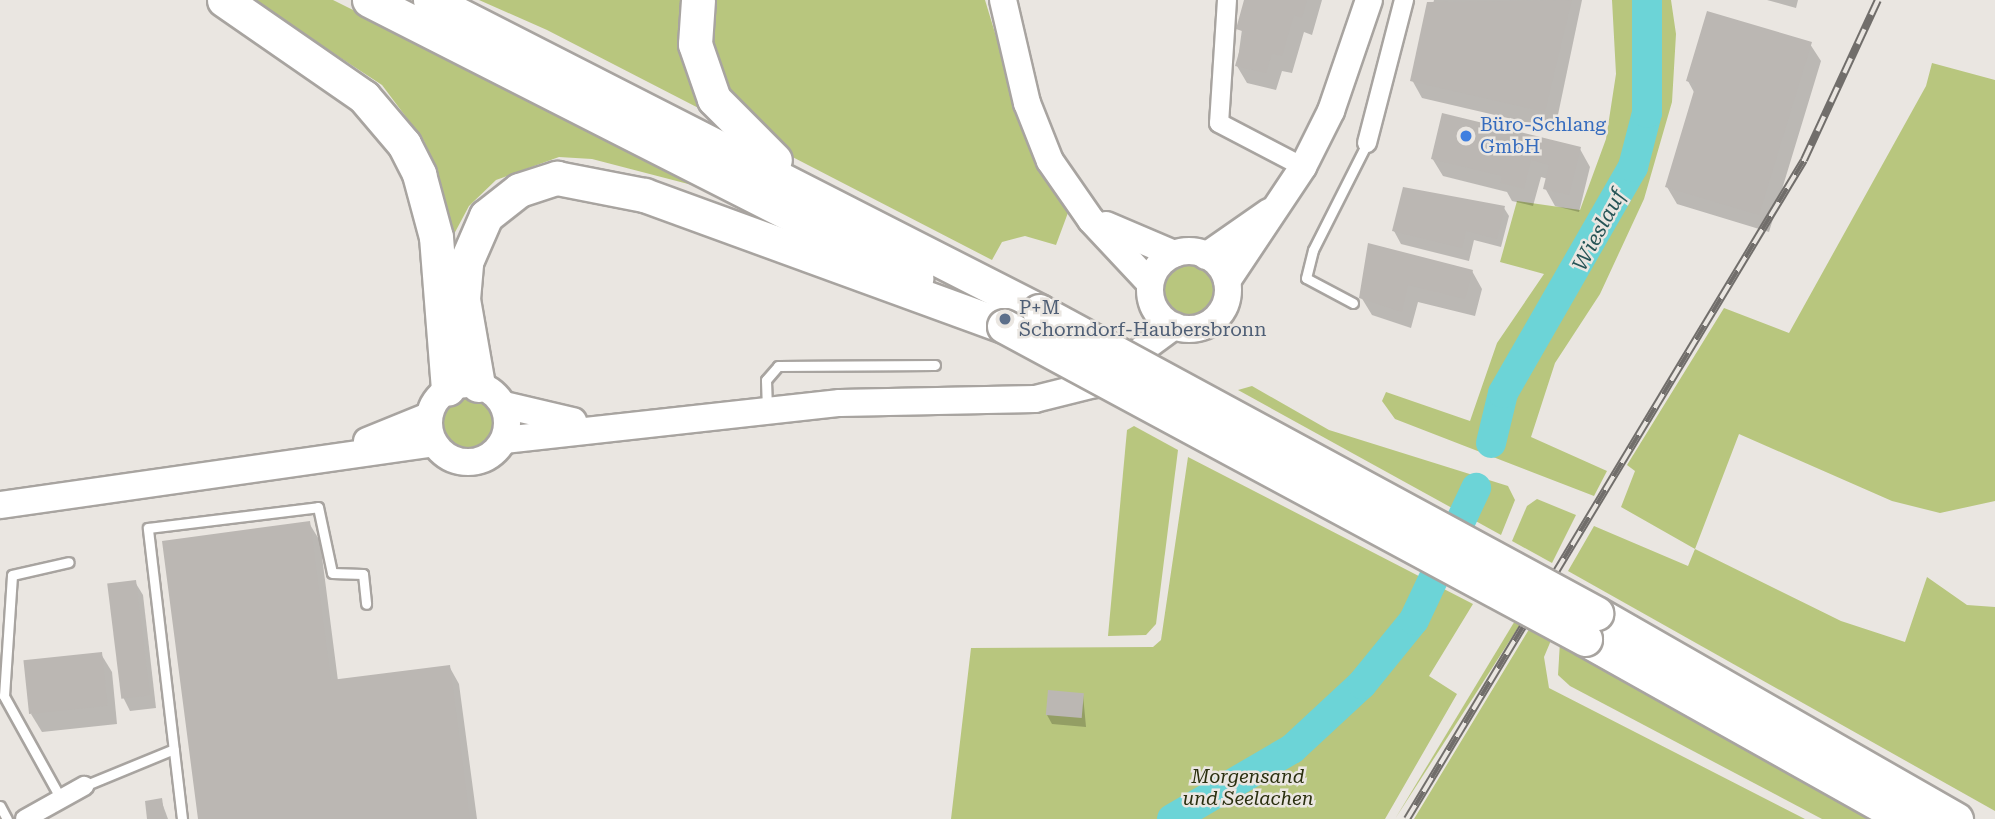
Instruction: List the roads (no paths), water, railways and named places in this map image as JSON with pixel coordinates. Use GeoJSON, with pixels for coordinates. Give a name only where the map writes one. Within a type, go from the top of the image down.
{"type":"FeatureCollection","features":[{"type":"Feature","properties":{"kind":"highway"},"geometry":{"type":"LineString","coordinates":[[224,0],[364,97],[404,144],[419,174],[436,237],[463,387]]}},
{"type":"Feature","properties":{"kind":"highway"},"geometry":{"type":"LineString","coordinates":[[369,0],[865,250],[1591,626],[1956,819]]}},
{"type":"Feature","properties":{"kind":"highway"},"geometry":{"type":"LineString","coordinates":[[430,0],[795,183]]}},
{"type":"Feature","properties":{"kind":"highway"},"geometry":{"type":"LineString","coordinates":[[698,0],[695,44],[714,99],[795,183],[865,250]]}},
{"type":"Feature","properties":{"kind":"highway"},"geometry":{"type":"LineString","coordinates":[[463,387],[463,299],[466,262],[486,216],[519,190],[557,178],[644,195],[865,250],[1004,326],[1591,626],[1906,819]]}},
{"type":"Feature","properties":{"kind":"main road"},"geometry":{"type":"LineString","coordinates":[[1003,0],[1037,132],[1091,220],[1174,326]]}},
{"type":"Feature","properties":{"kind":"main road"},"geometry":{"type":"LineString","coordinates":[[0,505],[434,443],[464,463],[488,458],[504,440],[602,426],[880,400],[1035,399],[1095,384],[1174,326],[1211,323],[1224,307],[1227,281],[1270,211],[1303,166],[1331,111],[1369,0]]}},
{"type":"Feature","properties":{"kind":"main road"},"geometry":{"type":"LineString","coordinates":[[1091,220],[1174,254],[1206,256],[1270,211]]}},
{"type":"Feature","properties":{"kind":"main road"},"geometry":{"type":"LineString","coordinates":[[1072,388],[1119,355],[1174,254]]}},
{"type":"Feature","properties":{"kind":"main road"},"geometry":{"type":"LineString","coordinates":[[1206,256],[1227,281]]}},
{"type":"Feature","properties":{"kind":"main road"},"geometry":{"type":"LineString","coordinates":[[306,461],[429,416],[463,387],[504,405],[602,426]]}},
{"type":"Feature","properties":{"kind":"main road"},"geometry":{"type":"LineString","coordinates":[[504,405],[504,440]]}},
{"type":"Feature","properties":{"kind":"main road"},"geometry":{"type":"LineString","coordinates":[[429,416],[434,443]]}},
{"type":"Feature","properties":{"kind":"street"},"geometry":{"type":"LineString","coordinates":[[1227,0],[1219,123],[1303,166]]}},
{"type":"Feature","properties":{"kind":"street"},"geometry":{"type":"LineString","coordinates":[[1367,143],[1404,0]]}},
{"type":"Feature","properties":{"kind":"street"},"geometry":{"type":"LineString","coordinates":[[25,819],[84,786]]}},
{"type":"Feature","properties":{"kind":"lane"},"geometry":{"type":"LineString","coordinates":[[1353,303],[1306,278],[1313,250],[1367,143]]}},
{"type":"Feature","properties":{"kind":"lane"},"geometry":{"type":"LineString","coordinates":[[767,411],[766,380],[778,366],[935,365]]}},
{"type":"Feature","properties":{"kind":"lane"},"geometry":{"type":"LineString","coordinates":[[1251,441],[1317,477]]}},
{"type":"Feature","properties":{"kind":"lane"},"geometry":{"type":"LineString","coordinates":[[183,819],[148,528],[318,507],[331,573],[363,574],[366,604]]}},
{"type":"Feature","properties":{"kind":"lane"},"geometry":{"type":"LineString","coordinates":[[61,799],[4,696],[12,575],[69,562]]}},
{"type":"Feature","properties":{"kind":"lane"},"geometry":{"type":"LineString","coordinates":[[84,786],[174,749]]}},
{"type":"Feature","properties":{"kind":"lane"},"geometry":{"type":"LineString","coordinates":[[0,806],[8,819]]}},
{"type":"Feature","properties":{"kind":"waterway","name":"Wieslauf"},"geometry":{"type":"LineString","coordinates":[[1491,443],[1503,393],[1633,167],[1647,113],[1647,0]]}},
{"type":"Feature","properties":{"kind":"waterway","name":"Wieslauf"},"geometry":{"type":"LineString","coordinates":[[1172,819],[1292,749],[1362,684],[1414,620],[1476,488]]}},
{"type":"Feature","properties":{"kind":"railway"},"geometry":{"type":"LineString","coordinates":[[1407,819],[1804,160],[1878,0]]}},
{"type":"Feature","properties":{"kind":"place","name":"Büro-Schlang GmbH"},"geometry":{"type":"Point","coordinates":[1466,136]}},
{"type":"Feature","properties":{"kind":"place","name":"P+M Schorndorf-Haubersbronn"},"geometry":{"type":"Point","coordinates":[1005,319]}},
{"type":"Feature","properties":{"kind":"park label","name":"Morgensand und Seelachen"},"geometry":{"type":"Point","coordinates":[1248,788]}}]}
